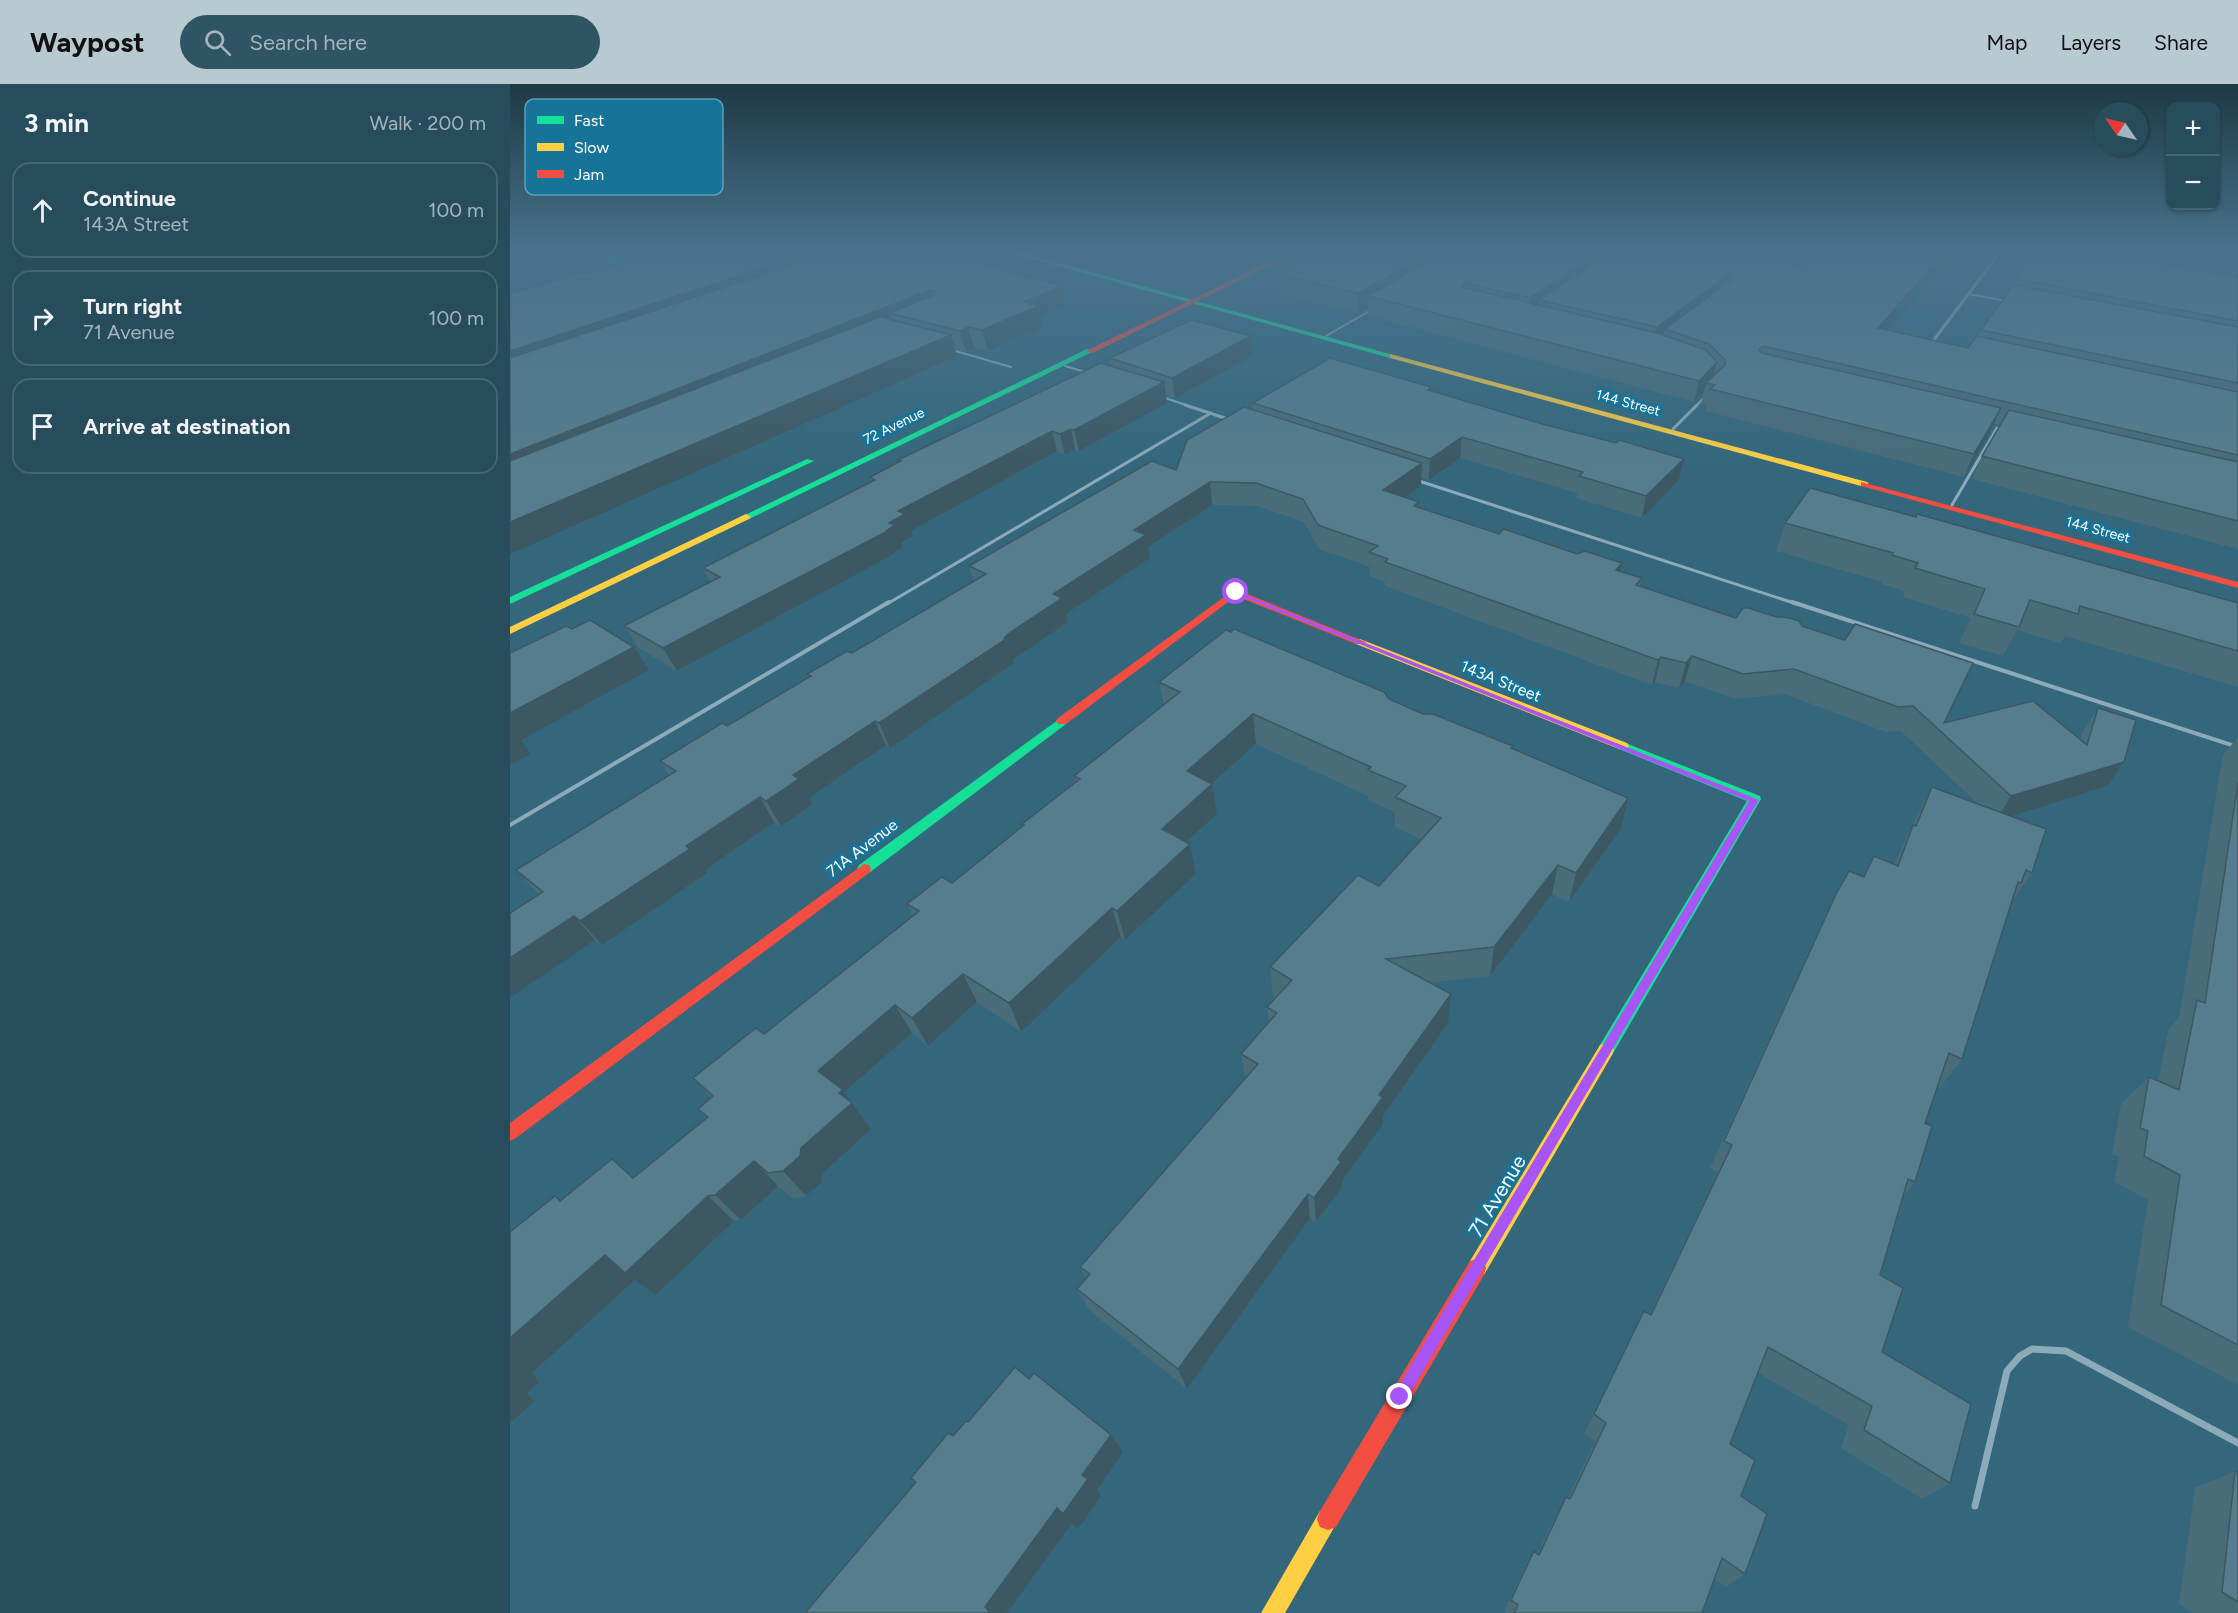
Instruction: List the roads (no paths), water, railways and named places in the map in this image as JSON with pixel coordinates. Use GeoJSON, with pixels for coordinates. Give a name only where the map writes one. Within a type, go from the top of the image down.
{"type":"FeatureCollection","features":[{"type":"Feature","properties":{"kind":"main road","name":"72 Avenue"},"geometry":{"type":"LineString","coordinates":[[510,631],[1145,323]]}},
{"type":"Feature","properties":{"kind":"main road","name":"144 Street"},"geometry":{"type":"LineString","coordinates":[[1273,323],[2238,585]]}},
{"type":"Feature","properties":{"kind":"main road"},"geometry":{"type":"LineString","coordinates":[[989,377],[1016,364]]}},
{"type":"Feature","properties":{"kind":"main road"},"geometry":{"type":"LineString","coordinates":[[510,601],[819,456]]}},
{"type":"Feature","properties":{"kind":"main road","name":"143A Street"},"geometry":{"type":"LineString","coordinates":[[1236,592],[1755,800]]}},
{"type":"Feature","properties":{"kind":"main road","name":"71A Avenue"},"geometry":{"type":"LineString","coordinates":[[510,1133],[1236,592]]}},
{"type":"Feature","properties":{"kind":"main road","name":"71 Avenue"},"geometry":{"type":"LineString","coordinates":[[1272,1613],[1755,800]]}},
{"type":"Feature","properties":{"kind":"street"},"geometry":{"type":"LineString","coordinates":[[1941,347],[1929,345],[1946,323]]}},
{"type":"Feature","properties":{"kind":"lane"},"geometry":{"type":"LineString","coordinates":[[1323,337],[1347,323]]}},
{"type":"Feature","properties":{"kind":"lane"},"geometry":{"type":"LineString","coordinates":[[942,348],[1016,364]]}},
{"type":"Feature","properties":{"kind":"lane"},"geometry":{"type":"LineString","coordinates":[[1060,364],[1090,374]]}},
{"type":"Feature","properties":{"kind":"lane"},"geometry":{"type":"LineString","coordinates":[[1671,431],[1710,391]]}},
{"type":"Feature","properties":{"kind":"lane"},"geometry":{"type":"LineString","coordinates":[[1152,394],[1234,421]]}},
{"type":"Feature","properties":{"kind":"lane"},"geometry":{"type":"LineString","coordinates":[[510,825],[1211,413]]}},
{"type":"Feature","properties":{"kind":"lane"},"geometry":{"type":"LineString","coordinates":[[1951,507],[1997,428],[2008,431]]}},
{"type":"Feature","properties":{"kind":"lane"},"geometry":{"type":"LineString","coordinates":[[1405,476],[2238,747]]}},
{"type":"Feature","properties":{"kind":"lane"},"geometry":{"type":"LineString","coordinates":[[1975,1506],[2007,1371],[2017,1356],[2038,1347],[2066,1351],[2238,1443]]}}]}
